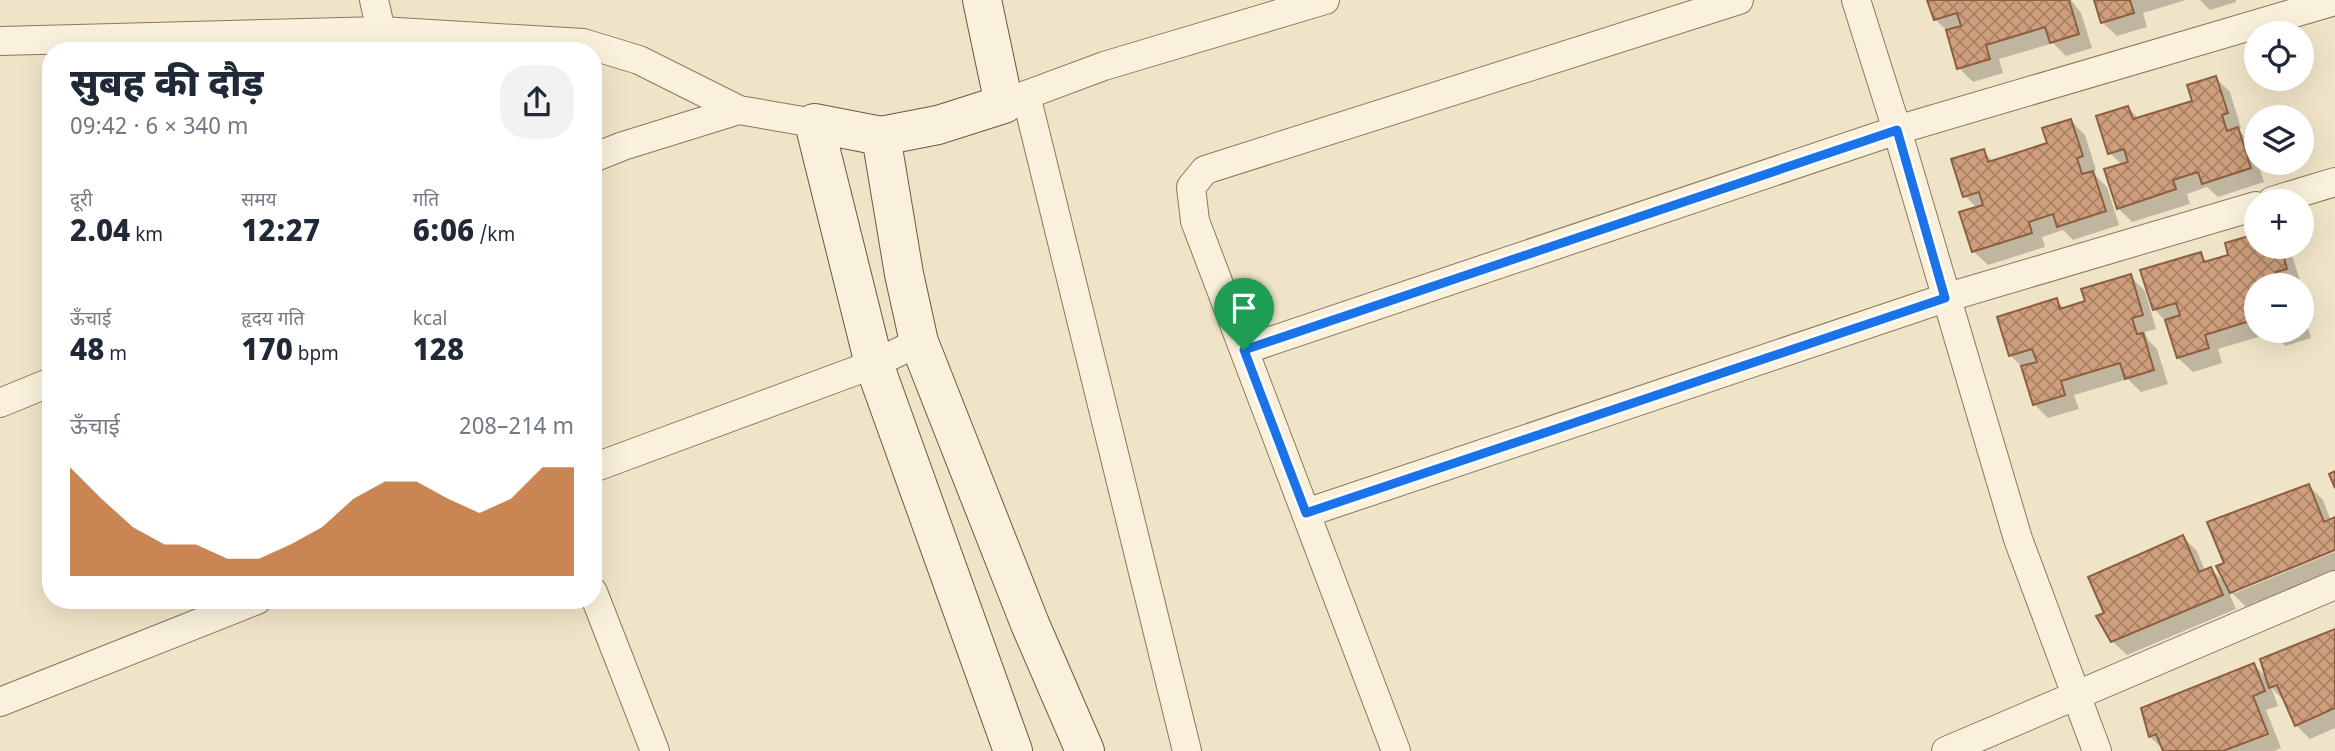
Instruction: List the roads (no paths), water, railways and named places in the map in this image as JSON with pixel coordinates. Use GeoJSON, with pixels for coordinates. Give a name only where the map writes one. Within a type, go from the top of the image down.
{"type":"FeatureCollection","features":[{"type":"Feature","properties":{"kind":"street"},"geometry":{"type":"LineString","coordinates":[[374,0],[381,32]]}},
{"type":"Feature","properties":{"kind":"street"},"geometry":{"type":"LineString","coordinates":[[982,0],[1015,99],[1187,751]]}},
{"type":"Feature","properties":{"kind":"street"},"geometry":{"type":"LineString","coordinates":[[602,49],[639,60],[739,110],[881,136],[938,125],[1104,66],[1325,0]]}},
{"type":"Feature","properties":{"kind":"street"},"geometry":{"type":"LineString","coordinates":[[1396,751],[1195,221],[1191,187],[1205,170],[1739,0]]}},
{"type":"Feature","properties":{"kind":"street"},"geometry":{"type":"LineString","coordinates":[[1856,0],[2018,538],[2097,751]]}},
{"type":"Feature","properties":{"kind":"street"},"geometry":{"type":"LineString","coordinates":[[1244,350],[1897,130],[2335,1]]}},
{"type":"Feature","properties":{"kind":"street"},"geometry":{"type":"LineString","coordinates":[[0,41],[381,32],[565,42]]}},
{"type":"Feature","properties":{"kind":"street"},"geometry":{"type":"LineString","coordinates":[[602,154],[739,110]]}},
{"type":"Feature","properties":{"kind":"street"},"geometry":{"type":"LineString","coordinates":[[814,123],[874,364],[1013,751]]}},
{"type":"Feature","properties":{"kind":"street"},"geometry":{"type":"LineString","coordinates":[[881,136],[897,236],[919,342],[1030,624],[1085,751]]}},
{"type":"Feature","properties":{"kind":"street"},"geometry":{"type":"LineString","coordinates":[[2312,189],[2335,182]]}},
{"type":"Feature","properties":{"kind":"street"},"geometry":{"type":"LineString","coordinates":[[1306,513],[1945,298],[2244,210]]}},
{"type":"Feature","properties":{"kind":"street"},"geometry":{"type":"LineString","coordinates":[[602,465],[874,364],[919,342]]}},
{"type":"Feature","properties":{"kind":"street"},"geometry":{"type":"LineString","coordinates":[[0,403],[42,386]]}},
{"type":"Feature","properties":{"kind":"street"},"geometry":{"type":"LineString","coordinates":[[1946,751],[2335,585]]}},
{"type":"Feature","properties":{"kind":"street"},"geometry":{"type":"LineString","coordinates":[[0,702],[234,609]]}},
{"type":"Feature","properties":{"kind":"street"},"geometry":{"type":"LineString","coordinates":[[599,609],[646,748]]}}]}
